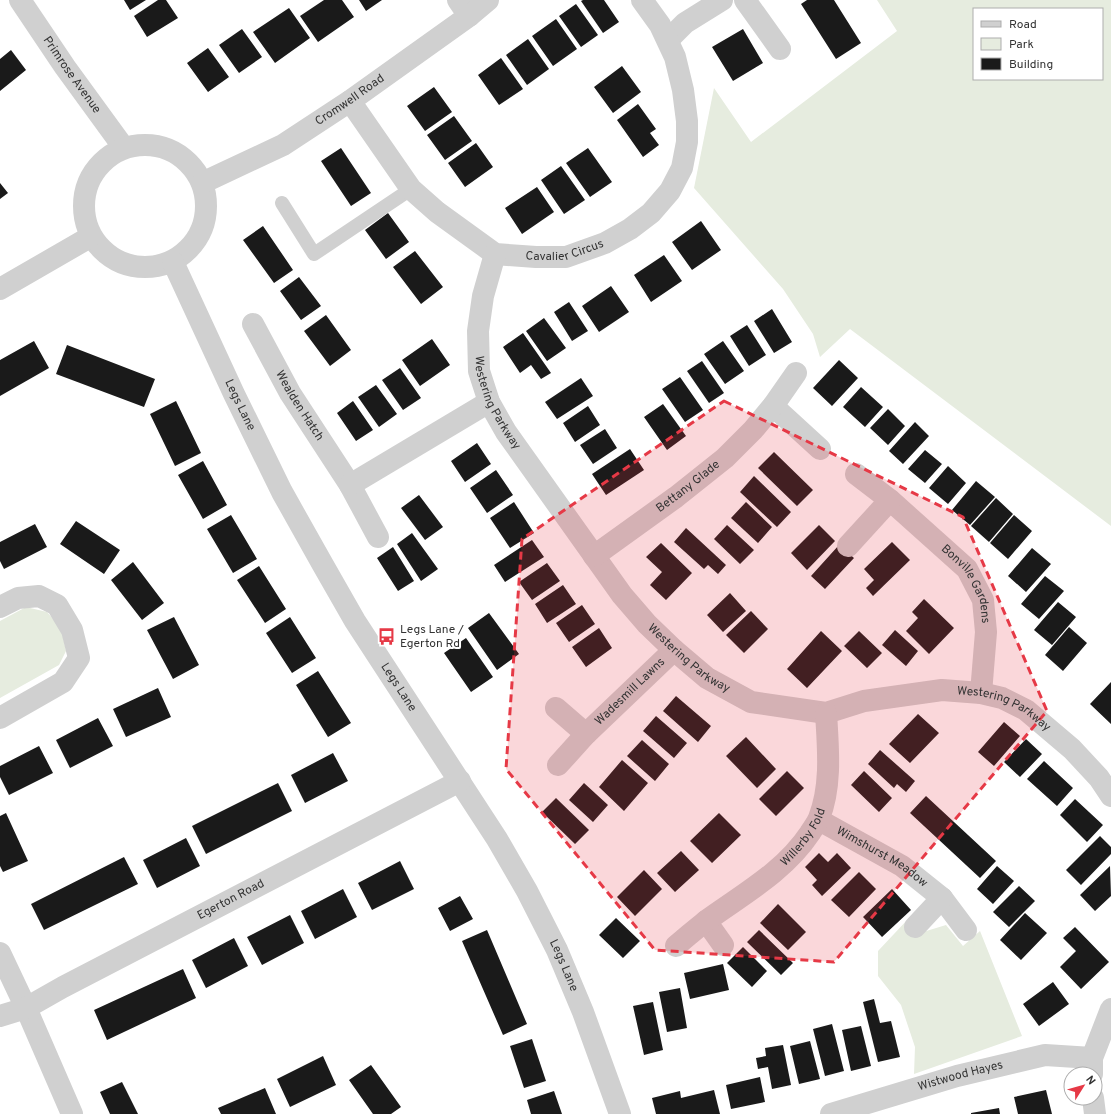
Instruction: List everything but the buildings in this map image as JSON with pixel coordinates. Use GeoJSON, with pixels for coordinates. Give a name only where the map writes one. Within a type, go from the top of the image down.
{"type":"FeatureCollection","features":[{"type":"Feature","properties":{"kind":"street","name":"Primrose Avenue"},"geometry":{"type":"LineString","coordinates":[[20,0],[64,68],[124,148]]}},
{"type":"Feature","properties":{"kind":"street","name":"Cromwell Road"},"geometry":{"type":"LineString","coordinates":[[202,183],[283,145],[350,101],[464,8],[488,0]]}},
{"type":"Feature","properties":{"kind":"street","name":"Cavalier Circus"},"geometry":{"type":"LineString","coordinates":[[495,254],[536,257],[566,257],[605,243],[630,230],[651,213],[670,192],[682,168],[687,142],[687,121],[683,90],[677,63],[668,40],[660,25],[642,0]]}},
{"type":"Feature","properties":{"kind":"street"},"geometry":{"type":"LineString","coordinates":[[668,40],[685,23],[722,0]]}},
{"type":"Feature","properties":{"kind":"street"},"geometry":{"type":"LineString","coordinates":[[745,0],[780,49]]}},
{"type":"Feature","properties":{"kind":"street"},"geometry":{"type":"LineString","coordinates":[[350,101],[411,189],[436,212],[495,254]]}},
{"type":"Feature","properties":{"kind":"street"},"geometry":{"type":"LineString","coordinates":[[147,145],[170,150],[190,164],[202,183],[206,201],[205,219],[199,236],[188,251],[173,262],[150,268],[127,266],[106,255],[90,237],[84,216],[84,195],[91,175],[105,158],[124,148],[147,145]]}},
{"type":"Feature","properties":{"kind":"street"},"geometry":{"type":"LineString","coordinates":[[0,289],[90,237]]}},
{"type":"Feature","properties":{"kind":"street","name":"Westering Parkway"},"geometry":{"type":"LineString","coordinates":[[495,254],[483,296],[478,331],[479,371],[489,402],[506,432],[622,595],[647,624],[674,650],[707,678],[752,702],[826,713],[864,701],[942,690],[981,693],[1002,698],[1026,710],[1072,749],[1105,772],[1111,796]]}},
{"type":"Feature","properties":{"kind":"street","name":"Legs Lane"},"geometry":{"type":"LineString","coordinates":[[173,262],[234,394],[282,492],[355,621],[498,839],[527,891],[557,950],[583,1012],[620,1114]]}},
{"type":"Feature","properties":{"kind":"street","name":"Wealden Hatch"},"geometry":{"type":"LineString","coordinates":[[253,324],[290,394],[350,485],[378,537]]}},
{"type":"Feature","properties":{"kind":"street","name":"Bettany Glade"},"geometry":{"type":"LineString","coordinates":[[594,556],[676,497],[726,458],[753,430],[773,406],[796,373]]}},
{"type":"Feature","properties":{"kind":"street"},"geometry":{"type":"LineString","coordinates":[[350,485],[489,402]]}},
{"type":"Feature","properties":{"kind":"street"},"geometry":{"type":"LineString","coordinates":[[773,406],[820,449]]}},
{"type":"Feature","properties":{"kind":"street","name":"Bonville Gardens"},"geometry":{"type":"LineString","coordinates":[[856,474],[890,500],[967,569],[983,600],[986,632],[981,693]]}},
{"type":"Feature","properties":{"kind":"street"},"geometry":{"type":"LineString","coordinates":[[848,546],[890,500]]}},
{"type":"Feature","properties":{"kind":"street"},"geometry":{"type":"LineString","coordinates":[[0,607],[18,598],[39,596],[57,605],[72,630],[79,658],[63,682],[0,718]]}},
{"type":"Feature","properties":{"kind":"street","name":"Wadesmill Lawns"},"geometry":{"type":"LineString","coordinates":[[558,765],[586,734],[674,650]]}},
{"type":"Feature","properties":{"kind":"street","name":"Wadesmill Lawns"},"geometry":{"type":"LineString","coordinates":[[556,708],[586,734]]}},
{"type":"Feature","properties":{"kind":"street","name":"Willerby Fold"},"geometry":{"type":"LineString","coordinates":[[676,946],[706,921],[780,868],[804,842],[819,820],[827,785],[828,748],[826,713]]}},
{"type":"Feature","properties":{"kind":"street","name":"Egerton Road"},"geometry":{"type":"LineString","coordinates":[[0,1016],[26,1008],[70,983],[460,781]]}},
{"type":"Feature","properties":{"kind":"street","name":"Wimshurst Meadow"},"geometry":{"type":"LineString","coordinates":[[819,820],[902,866],[942,898],[966,930]]}},
{"type":"Feature","properties":{"kind":"street"},"geometry":{"type":"LineString","coordinates":[[915,927],[942,898]]}},
{"type":"Feature","properties":{"kind":"street"},"geometry":{"type":"LineString","coordinates":[[706,921],[723,945]]}},
{"type":"Feature","properties":{"kind":"street"},"geometry":{"type":"LineString","coordinates":[[0,953],[26,1008],[72,1114]]}},
{"type":"Feature","properties":{"kind":"street"},"geometry":{"type":"LineString","coordinates":[[1092,1066],[1111,1009]]}},
{"type":"Feature","properties":{"kind":"street","name":"Wistwood Hayes"},"geometry":{"type":"LineString","coordinates":[[831,1114],[869,1109],[957,1076],[1045,1055],[1092,1066]]}},
{"type":"Feature","properties":{"kind":"lane"},"geometry":{"type":"LineString","coordinates":[[282,203],[314,254],[411,189]]}},
{"type":"Feature","properties":{"kind":"highlighted area"},"geometry":{"type":"Polygon","coordinates":[[[724,401],[963,517],[1047,711],[834,962],[655,950],[506,769],[522,539],[724,401]]]}},
{"type":"Feature","properties":{"kind":"green space"},"geometry":{"type":"Polygon","coordinates":[[[877,0],[1111,0],[1111,526],[850,329],[820,357],[813,334],[783,289],[694,188],[714,88],[751,142],[897,31],[877,0]]]}},
{"type":"Feature","properties":{"kind":"green space"},"geometry":{"type":"Polygon","coordinates":[[[26,607],[47,612],[61,628],[66,651],[59,665],[0,698],[0,621],[26,607]]]}},
{"type":"Feature","properties":{"kind":"green space"},"geometry":{"type":"Polygon","coordinates":[[[909,918],[923,932],[946,925],[963,946],[980,931],[1022,1036],[914,1074],[915,1047],[901,1005],[878,976],[878,951],[909,918]]]}},
{"type":"Feature","properties":{"kind":"place","name":"Legs Lane / Egerton Rd"},"geometry":{"type":"Point","coordinates":[387,637]}}]}
